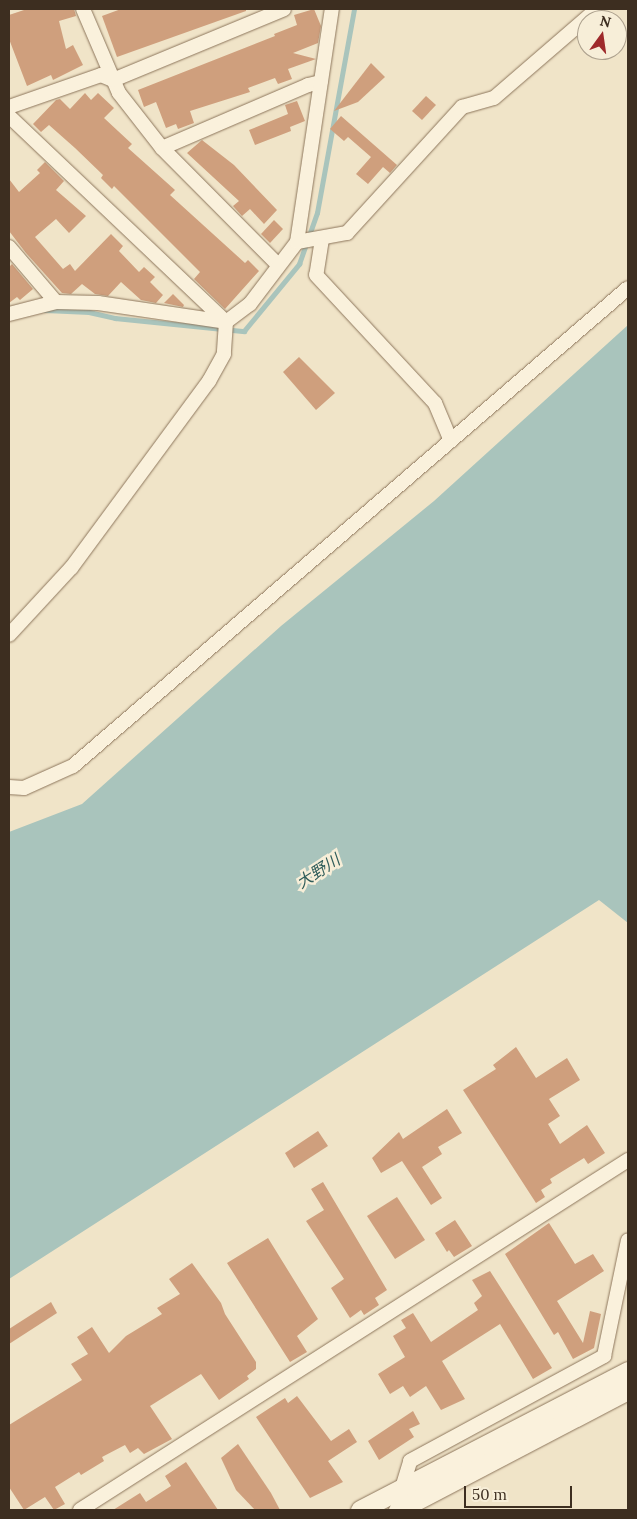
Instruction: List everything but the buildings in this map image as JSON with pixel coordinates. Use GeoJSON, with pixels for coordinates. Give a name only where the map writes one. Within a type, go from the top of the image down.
{"type":"FeatureCollection","features":[{"type":"Feature","properties":{"kind":"street"},"geometry":{"type":"LineString","coordinates":[[83,9],[119,93],[162,148],[278,265]]}},
{"type":"Feature","properties":{"kind":"street"},"geometry":{"type":"LineString","coordinates":[[9,107],[101,74],[113,80],[284,9]]}},
{"type":"Feature","properties":{"kind":"street"},"geometry":{"type":"LineString","coordinates":[[332,9],[321,82],[308,241],[316,275],[435,402],[451,441]]}},
{"type":"Feature","properties":{"kind":"street"},"geometry":{"type":"LineString","coordinates":[[9,314],[56,302],[98,303],[226,322],[250,304],[278,265],[308,241],[347,233],[462,107],[494,98],[597,9]]}},
{"type":"Feature","properties":{"kind":"street"},"geometry":{"type":"LineString","coordinates":[[162,148],[308,85],[321,82]]}},
{"type":"Feature","properties":{"kind":"street"},"geometry":{"type":"LineString","coordinates":[[9,116],[71,178],[226,322]]}},
{"type":"Feature","properties":{"kind":"street"},"geometry":{"type":"LineString","coordinates":[[9,247],[56,302]]}},
{"type":"Feature","properties":{"kind":"street"},"geometry":{"type":"LineString","coordinates":[[9,787],[24,788],[73,766],[628,288]]}},
{"type":"Feature","properties":{"kind":"street"},"geometry":{"type":"LineString","coordinates":[[9,635],[71,568],[209,381],[224,354],[226,322]]}},
{"type":"Feature","properties":{"kind":"street"},"geometry":{"type":"LineString","coordinates":[[80,1510],[628,1160]]}},
{"type":"Feature","properties":{"kind":"street"},"geometry":{"type":"LineString","coordinates":[[402,1488],[410,1462],[604,1356],[628,1240]]}},
{"type":"Feature","properties":{"kind":"street"},"geometry":{"type":"LineString","coordinates":[[360,1510],[628,1370]]}},
{"type":"Feature","properties":{"kind":"street"},"geometry":{"type":"LineString","coordinates":[[398,1510],[628,1390]]}},
{"type":"Feature","properties":{"kind":"water","name":"大野川"},"geometry":{"type":"Polygon","coordinates":[[[628,325],[628,923],[599,900],[9,1279],[9,832],[82,804],[281,626],[434,501],[628,325]]]}},
{"type":"Feature","properties":{"kind":"waterway"},"geometry":{"type":"LineString","coordinates":[[45,310],[89,312],[115,318],[244,331],[299,264],[317,213],[354,9]]}}]}
